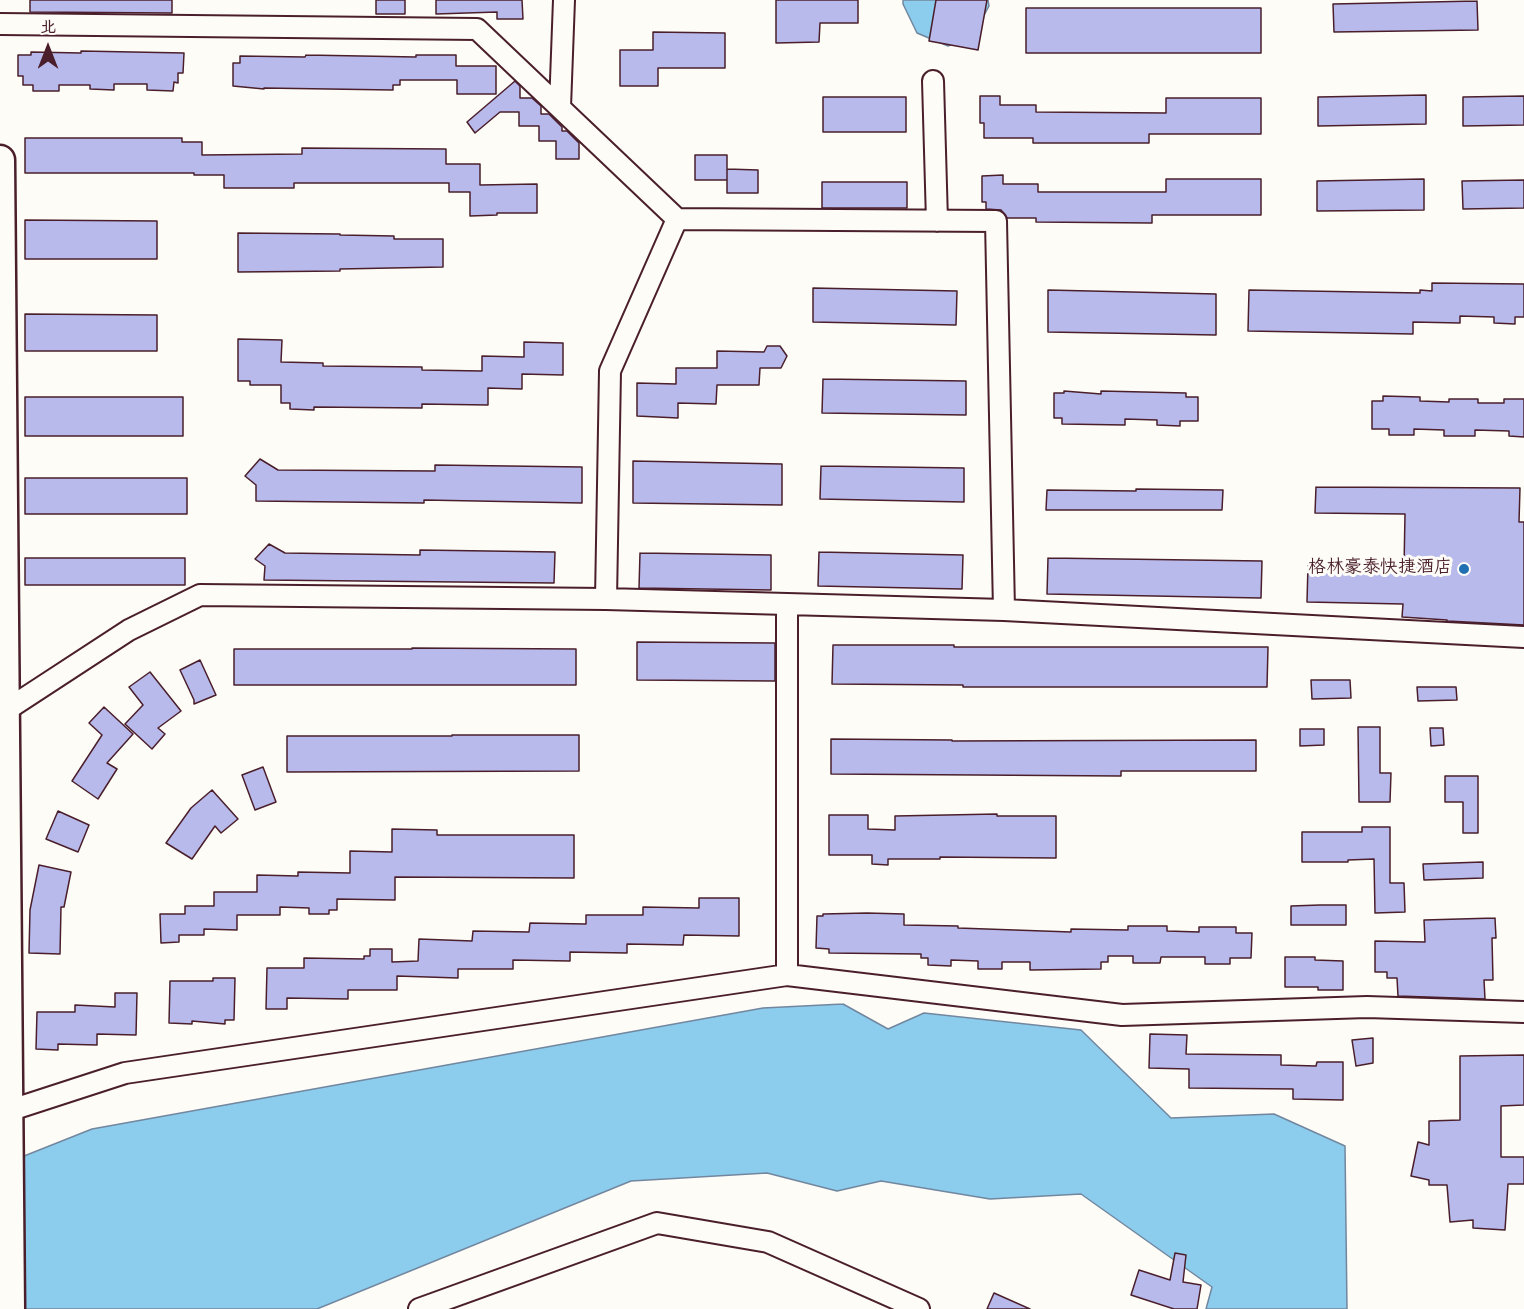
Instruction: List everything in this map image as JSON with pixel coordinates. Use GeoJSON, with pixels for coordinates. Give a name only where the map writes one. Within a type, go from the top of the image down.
{"type":"FeatureCollection","features":[{"type":"Feature","properties":{"kind":"street"},"geometry":{"type":"LineString","coordinates":[[560,107],[564,0]]}},
{"type":"Feature","properties":{"kind":"street"},"geometry":{"type":"LineString","coordinates":[[0,24],[477,29],[677,219],[996,221],[1004,610]]}},
{"type":"Feature","properties":{"kind":"street"},"geometry":{"type":"LineString","coordinates":[[933,81],[937,221]]}},
{"type":"Feature","properties":{"kind":"street"},"geometry":{"type":"LineString","coordinates":[[0,160],[10,1309]]}},
{"type":"Feature","properties":{"kind":"street"},"geometry":{"type":"LineString","coordinates":[[606,599],[610,371],[677,219]]}},
{"type":"Feature","properties":{"kind":"street"},"geometry":{"type":"LineString","coordinates":[[5,711],[129,630],[200,595],[606,599],[1004,610],[1524,636]]}},
{"type":"Feature","properties":{"kind":"street"},"geometry":{"type":"LineString","coordinates":[[787,604],[787,975]]}},
{"type":"Feature","properties":{"kind":"street"},"geometry":{"type":"LineString","coordinates":[[9,1112],[125,1073],[787,975],[1122,1014],[1367,1007],[1524,1012]]}},
{"type":"Feature","properties":{"kind":"street"},"geometry":{"type":"LineString","coordinates":[[419,1309],[657,1223],[768,1242],[919,1309]]}},
{"type":"Feature","properties":{"kind":"water"},"geometry":{"type":"Polygon","coordinates":[[[903,0],[988,0],[989,6],[973,36],[948,46],[917,33],[903,0]]]}},
{"type":"Feature","properties":{"kind":"water"},"geometry":{"type":"Polygon","coordinates":[[[843,1004],[888,1029],[924,1013],[1081,1030],[1171,1118],[1274,1114],[1345,1146],[1347,1309],[1206,1309],[1212,1287],[1081,1194],[990,1199],[881,1181],[837,1191],[767,1173],[631,1181],[317,1309],[10,1309],[9,1162],[92,1129],[763,1008],[843,1004]]]}},
{"type":"Feature","properties":{"kind":"building"},"geometry":{"type":"Polygon","coordinates":[[[30,0],[172,0],[172,13],[30,12],[30,0]]]}},
{"type":"Feature","properties":{"kind":"building"},"geometry":{"type":"Polygon","coordinates":[[[376,0],[405,0],[405,14],[376,14],[376,0]]]}},
{"type":"Feature","properties":{"kind":"building"},"geometry":{"type":"Polygon","coordinates":[[[436,0],[522,0],[523,19],[497,19],[497,12],[436,14],[436,0]]]}},
{"type":"Feature","properties":{"kind":"building"},"geometry":{"type":"Polygon","coordinates":[[[776,0],[858,0],[858,23],[820,23],[819,42],[776,43],[776,0]]]}},
{"type":"Feature","properties":{"kind":"building"},"geometry":{"type":"Polygon","coordinates":[[[936,0],[987,0],[978,50],[929,41],[936,0]]]}},
{"type":"Feature","properties":{"kind":"building"},"geometry":{"type":"Polygon","coordinates":[[[1477,1],[1478,30],[1334,32],[1333,4],[1477,1]]]}},
{"type":"Feature","properties":{"kind":"building"},"geometry":{"type":"Polygon","coordinates":[[[1026,8],[1261,8],[1261,53],[1026,53],[1026,8]]]}},
{"type":"Feature","properties":{"kind":"building"},"geometry":{"type":"Polygon","coordinates":[[[653,32],[725,33],[725,68],[658,68],[658,86],[620,86],[620,50],[653,50],[653,32]]]}},
{"type":"Feature","properties":{"kind":"building"},"geometry":{"type":"Polygon","coordinates":[[[81,51],[184,53],[183,73],[178,73],[178,83],[174,82],[173,91],[147,90],[147,84],[114,84],[114,90],[90,89],[90,85],[59,85],[59,91],[33,91],[33,85],[23,85],[23,76],[18,76],[18,55],[31,55],[31,52],[81,53],[81,51]]]}},
{"type":"Feature","properties":{"kind":"building"},"geometry":{"type":"Polygon","coordinates":[[[306,55],[416,57],[416,55],[456,55],[456,66],[496,66],[496,94],[457,94],[457,80],[400,80],[400,85],[393,85],[393,90],[264,89],[233,86],[233,63],[240,63],[240,56],[305,57],[306,55]]]}},
{"type":"Feature","properties":{"kind":"building"},"geometry":{"type":"Polygon","coordinates":[[[515,81],[520,86],[520,98],[532,98],[541,106],[541,114],[549,114],[562,127],[562,131],[567,131],[579,143],[579,159],[556,159],[556,141],[539,141],[539,126],[519,126],[519,112],[500,112],[475,133],[467,122],[515,81]]]}},
{"type":"Feature","properties":{"kind":"building"},"geometry":{"type":"Polygon","coordinates":[[[1426,95],[1426,124],[1318,126],[1318,97],[1426,95]]]}},
{"type":"Feature","properties":{"kind":"building"},"geometry":{"type":"Polygon","coordinates":[[[980,96],[1000,96],[1000,105],[1036,105],[1036,112],[1166,113],[1166,98],[1261,98],[1261,134],[1149,134],[1149,143],[1033,143],[1033,138],[984,138],[984,123],[980,123],[980,96]]]}},
{"type":"Feature","properties":{"kind":"building"},"geometry":{"type":"Polygon","coordinates":[[[1524,96],[1524,125],[1463,126],[1463,97],[1524,96]]]}},
{"type":"Feature","properties":{"kind":"building"},"geometry":{"type":"Polygon","coordinates":[[[823,97],[906,97],[906,132],[823,132],[823,97]]]}},
{"type":"Feature","properties":{"kind":"building"},"geometry":{"type":"Polygon","coordinates":[[[25,138],[182,138],[182,142],[202,142],[202,155],[302,154],[302,148],[446,149],[446,164],[480,164],[480,185],[537,184],[537,213],[470,216],[470,192],[449,192],[449,183],[294,183],[294,188],[224,188],[224,175],[25,173],[25,138]]]}},
{"type":"Feature","properties":{"kind":"building"},"geometry":{"type":"Polygon","coordinates":[[[695,155],[727,155],[727,180],[695,180],[695,155]]]}},
{"type":"Feature","properties":{"kind":"building"},"geometry":{"type":"Polygon","coordinates":[[[727,169],[758,170],[758,193],[727,193],[727,169]]]}},
{"type":"Feature","properties":{"kind":"building"},"geometry":{"type":"Polygon","coordinates":[[[1003,175],[1003,184],[1038,184],[1038,192],[1166,192],[1166,179],[1261,179],[1261,215],[1152,215],[1152,223],[1036,222],[1036,218],[1007,218],[1001,210],[986,209],[986,202],[982,202],[982,176],[1003,175]]]}},
{"type":"Feature","properties":{"kind":"building"},"geometry":{"type":"Polygon","coordinates":[[[1424,179],[1424,210],[1317,211],[1317,181],[1424,179]]]}},
{"type":"Feature","properties":{"kind":"building"},"geometry":{"type":"Polygon","coordinates":[[[1524,180],[1524,208],[1463,209],[1462,181],[1524,180]]]}},
{"type":"Feature","properties":{"kind":"building"},"geometry":{"type":"Polygon","coordinates":[[[822,182],[907,182],[907,208],[822,208],[822,182]]]}},
{"type":"Feature","properties":{"kind":"building"},"geometry":{"type":"Polygon","coordinates":[[[25,220],[157,221],[157,259],[25,259],[25,220]]]}},
{"type":"Feature","properties":{"kind":"building"},"geometry":{"type":"Polygon","coordinates":[[[238,233],[340,234],[394,236],[394,239],[443,239],[443,267],[238,272],[238,233]]]}},
{"type":"Feature","properties":{"kind":"building"},"geometry":{"type":"Polygon","coordinates":[[[1432,283],[1524,284],[1524,317],[1515,317],[1515,324],[1494,323],[1494,317],[1460,316],[1460,323],[1413,322],[1413,334],[1248,331],[1249,290],[1420,293],[1420,290],[1432,291],[1432,283]]]}},
{"type":"Feature","properties":{"kind":"building"},"geometry":{"type":"Polygon","coordinates":[[[813,288],[957,291],[956,325],[813,322],[813,288]]]}},
{"type":"Feature","properties":{"kind":"building"},"geometry":{"type":"Polygon","coordinates":[[[1048,290],[1216,294],[1216,335],[1048,332],[1048,290]]]}},
{"type":"Feature","properties":{"kind":"building"},"geometry":{"type":"Polygon","coordinates":[[[25,314],[157,315],[157,351],[25,351],[25,314]]]}},
{"type":"Feature","properties":{"kind":"building"},"geometry":{"type":"Polygon","coordinates":[[[238,339],[282,340],[281,362],[323,363],[323,366],[422,367],[422,370],[482,371],[482,356],[524,357],[524,342],[563,343],[563,375],[522,374],[522,389],[488,388],[488,405],[422,404],[422,408],[314,407],[314,410],[290,409],[290,403],[281,403],[281,385],[250,385],[250,381],[238,381],[238,339]]]}},
{"type":"Feature","properties":{"kind":"building"},"geometry":{"type":"Polygon","coordinates":[[[767,346],[780,346],[787,356],[781,368],[760,368],[759,385],[717,385],[716,404],[678,403],[678,418],[637,416],[637,383],[676,384],[676,368],[717,368],[717,351],[764,352],[767,346]]]}},
{"type":"Feature","properties":{"kind":"building"},"geometry":{"type":"Polygon","coordinates":[[[823,379],[966,381],[966,415],[822,413],[823,379]]]}},
{"type":"Feature","properties":{"kind":"building"},"geometry":{"type":"Polygon","coordinates":[[[1064,391],[1101,394],[1101,391],[1186,393],[1186,397],[1198,397],[1198,421],[1180,421],[1180,426],[1157,425],[1157,420],[1125,419],[1125,425],[1062,424],[1062,418],[1054,418],[1054,393],[1064,393],[1064,391]]]}},
{"type":"Feature","properties":{"kind":"building"},"geometry":{"type":"Polygon","coordinates":[[[1383,396],[1420,397],[1420,401],[1449,402],[1449,399],[1478,399],[1478,403],[1504,403],[1504,399],[1524,399],[1524,437],[1509,436],[1509,431],[1475,430],[1475,436],[1444,436],[1444,430],[1414,429],[1414,435],[1389,435],[1389,429],[1372,429],[1372,401],[1383,401],[1383,396]]]}},
{"type":"Feature","properties":{"kind":"building"},"geometry":{"type":"Polygon","coordinates":[[[25,397],[183,397],[183,436],[25,436],[25,397]]]}},
{"type":"Feature","properties":{"kind":"building"},"geometry":{"type":"Polygon","coordinates":[[[260,459],[278,470],[435,471],[435,465],[582,467],[582,503],[424,500],[424,503],[256,501],[256,485],[245,476],[260,459]]]}},
{"type":"Feature","properties":{"kind":"building"},"geometry":{"type":"Polygon","coordinates":[[[633,461],[782,464],[782,505],[633,503],[633,461]]]}},
{"type":"Feature","properties":{"kind":"building"},"geometry":{"type":"Polygon","coordinates":[[[821,466],[964,468],[964,502],[820,499],[821,466]]]}},
{"type":"Feature","properties":{"kind":"building"},"geometry":{"type":"Polygon","coordinates":[[[25,478],[187,478],[187,514],[25,514],[25,478]]]}},
{"type":"Feature","properties":{"kind":"building"},"geometry":{"type":"Polygon","coordinates":[[[1316,487],[1520,488],[1519,522],[1524,522],[1524,625],[1402,617],[1403,604],[1307,602],[1308,565],[1404,568],[1405,514],[1315,513],[1316,487]]]}},
{"type":"Feature","properties":{"kind":"building"},"geometry":{"type":"Polygon","coordinates":[[[1136,489],[1223,490],[1222,510],[1046,510],[1047,490],[1136,491],[1136,489]]]}},
{"type":"Feature","properties":{"kind":"building"},"geometry":{"type":"Polygon","coordinates":[[[269,544],[285,553],[420,555],[420,550],[555,552],[554,583],[264,580],[265,566],[255,559],[269,544]]]}},
{"type":"Feature","properties":{"kind":"building"},"geometry":{"type":"Polygon","coordinates":[[[819,552],[963,555],[962,589],[818,586],[819,552]]]}},
{"type":"Feature","properties":{"kind":"building"},"geometry":{"type":"Polygon","coordinates":[[[640,553],[771,555],[771,590],[639,588],[640,553]]]}},
{"type":"Feature","properties":{"kind":"building"},"geometry":{"type":"Polygon","coordinates":[[[25,558],[185,558],[185,585],[25,585],[25,558]]]}},
{"type":"Feature","properties":{"kind":"building"},"geometry":{"type":"Polygon","coordinates":[[[1048,558],[1262,561],[1261,598],[1047,594],[1048,558]]]}},
{"type":"Feature","properties":{"kind":"building"},"geometry":{"type":"Polygon","coordinates":[[[637,642],[775,643],[775,681],[637,680],[637,642]]]}},
{"type":"Feature","properties":{"kind":"building"},"geometry":{"type":"Polygon","coordinates":[[[833,645],[1268,647],[1267,687],[963,687],[963,685],[832,684],[833,645]]]}},
{"type":"Feature","properties":{"kind":"building"},"geometry":{"type":"Polygon","coordinates":[[[234,649],[576,649],[576,685],[234,685],[234,649]]]}},
{"type":"Feature","properties":{"kind":"building"},"geometry":{"type":"Polygon","coordinates":[[[200,660],[216,695],[194,704],[180,670],[200,660]]]}},
{"type":"Feature","properties":{"kind":"building"},"geometry":{"type":"Polygon","coordinates":[[[150,672],[181,711],[158,728],[165,734],[152,749],[125,724],[143,705],[129,687],[150,672]]]}},
{"type":"Feature","properties":{"kind":"building"},"geometry":{"type":"Polygon","coordinates":[[[1311,680],[1350,680],[1351,698],[1312,699],[1311,680]]]}},
{"type":"Feature","properties":{"kind":"building"},"geometry":{"type":"Polygon","coordinates":[[[1417,687],[1456,687],[1457,700],[1418,701],[1417,687]]]}},
{"type":"Feature","properties":{"kind":"building"},"geometry":{"type":"Polygon","coordinates":[[[104,707],[133,734],[107,763],[117,769],[98,799],[72,781],[102,735],[89,723],[104,707]]]}},
{"type":"Feature","properties":{"kind":"building"},"geometry":{"type":"Polygon","coordinates":[[[1358,727],[1380,727],[1380,773],[1391,773],[1390,802],[1359,802],[1358,727]]]}},
{"type":"Feature","properties":{"kind":"building"},"geometry":{"type":"Polygon","coordinates":[[[1430,728],[1443,728],[1444,745],[1431,746],[1430,728]]]}},
{"type":"Feature","properties":{"kind":"building"},"geometry":{"type":"Polygon","coordinates":[[[1300,729],[1324,729],[1324,745],[1300,746],[1300,729]]]}},
{"type":"Feature","properties":{"kind":"building"},"geometry":{"type":"Polygon","coordinates":[[[579,735],[579,771],[287,772],[287,736],[579,735]]]}},
{"type":"Feature","properties":{"kind":"building"},"geometry":{"type":"Polygon","coordinates":[[[831,739],[1256,740],[1256,771],[1121,771],[1121,776],[831,774],[831,739]]]}},
{"type":"Feature","properties":{"kind":"building"},"geometry":{"type":"Polygon","coordinates":[[[263,767],[276,802],[255,810],[242,775],[263,767]]]}},
{"type":"Feature","properties":{"kind":"building"},"geometry":{"type":"Polygon","coordinates":[[[1445,776],[1478,776],[1478,833],[1463,833],[1463,802],[1445,802],[1445,776]]]}},
{"type":"Feature","properties":{"kind":"building"},"geometry":{"type":"Polygon","coordinates":[[[212,790],[238,819],[221,833],[215,826],[192,859],[166,843],[191,808],[212,790]]]}},
{"type":"Feature","properties":{"kind":"building"},"geometry":{"type":"Polygon","coordinates":[[[58,811],[89,825],[78,852],[46,839],[58,811]]]}},
{"type":"Feature","properties":{"kind":"building"},"geometry":{"type":"Polygon","coordinates":[[[997,814],[997,816],[1056,816],[1056,858],[888,859],[888,865],[872,864],[872,855],[829,855],[829,815],[868,815],[868,829],[895,830],[895,816],[997,814]]]}},
{"type":"Feature","properties":{"kind":"building"},"geometry":{"type":"Polygon","coordinates":[[[1362,827],[1390,827],[1390,883],[1404,883],[1405,912],[1375,913],[1374,859],[1348,860],[1348,862],[1302,862],[1302,832],[1362,832],[1362,827]]]}},
{"type":"Feature","properties":{"kind":"building"},"geometry":{"type":"Polygon","coordinates":[[[392,829],[437,830],[437,835],[574,835],[574,878],[395,877],[395,900],[337,899],[337,910],[329,910],[329,914],[309,914],[309,908],[280,907],[280,915],[237,915],[237,930],[204,929],[204,935],[179,935],[179,942],[161,943],[160,914],[185,914],[185,906],[214,906],[214,892],[257,892],[257,875],[298,876],[298,872],[350,873],[350,851],[392,852],[392,829]]]}},
{"type":"Feature","properties":{"kind":"building"},"geometry":{"type":"Polygon","coordinates":[[[1483,862],[1483,878],[1424,880],[1423,864],[1483,862]]]}},
{"type":"Feature","properties":{"kind":"building"},"geometry":{"type":"Polygon","coordinates":[[[39,865],[71,872],[64,907],[61,907],[60,954],[29,953],[30,910],[39,865]]]}},
{"type":"Feature","properties":{"kind":"building"},"geometry":{"type":"Polygon","coordinates":[[[699,898],[739,898],[739,936],[684,935],[683,945],[627,944],[627,953],[570,952],[570,961],[513,960],[513,969],[458,969],[458,978],[397,976],[397,990],[348,990],[348,999],[287,998],[287,1009],[266,1009],[267,968],[304,968],[304,958],[364,959],[364,956],[370,956],[370,949],[392,949],[392,962],[418,961],[419,939],[472,941],[473,931],[529,932],[530,923],[586,924],[586,915],[643,915],[643,907],[699,908],[699,898]]]}},
{"type":"Feature","properties":{"kind":"building"},"geometry":{"type":"Polygon","coordinates":[[[1346,905],[1346,925],[1291,925],[1291,906],[1346,905]]]}},
{"type":"Feature","properties":{"kind":"building"},"geometry":{"type":"Polygon","coordinates":[[[867,913],[904,914],[904,925],[958,926],[958,928],[1071,932],[1071,929],[1128,930],[1128,926],[1167,926],[1167,931],[1199,932],[1199,927],[1236,927],[1236,933],[1252,933],[1251,958],[1230,958],[1230,964],[1205,964],[1205,957],[1161,957],[1160,963],[1133,963],[1133,956],[1108,956],[1108,962],[1101,962],[1101,969],[1030,970],[1030,962],[1002,962],[1002,969],[978,969],[978,961],[951,960],[951,966],[928,965],[928,958],[921,958],[921,954],[829,953],[829,949],[816,948],[817,916],[867,913]]]}},
{"type":"Feature","properties":{"kind":"building"},"geometry":{"type":"Polygon","coordinates":[[[1495,918],[1496,938],[1492,938],[1493,980],[1484,980],[1485,999],[1398,996],[1397,978],[1387,978],[1387,972],[1375,972],[1375,941],[1425,942],[1424,920],[1495,918]]]}},
{"type":"Feature","properties":{"kind":"building"},"geometry":{"type":"Polygon","coordinates":[[[1285,957],[1315,957],[1315,960],[1343,961],[1343,990],[1285,987],[1285,957]]]}},
{"type":"Feature","properties":{"kind":"building"},"geometry":{"type":"Polygon","coordinates":[[[213,978],[235,978],[234,1020],[225,1020],[225,1024],[192,1021],[192,1024],[169,1023],[170,981],[213,981],[213,978]]]}},
{"type":"Feature","properties":{"kind":"building"},"geometry":{"type":"Polygon","coordinates":[[[115,993],[137,993],[136,1035],[97,1034],[97,1045],[58,1044],[58,1050],[36,1049],[37,1012],[75,1012],[75,1005],[115,1007],[115,993]]]}},
{"type":"Feature","properties":{"kind":"building"},"geometry":{"type":"Polygon","coordinates":[[[1150,1034],[1187,1035],[1186,1054],[1281,1055],[1281,1065],[1316,1066],[1317,1062],[1343,1062],[1343,1100],[1293,1099],[1293,1089],[1189,1088],[1189,1069],[1149,1068],[1150,1034]]]}},
{"type":"Feature","properties":{"kind":"building"},"geometry":{"type":"Polygon","coordinates":[[[1373,1038],[1373,1063],[1356,1066],[1352,1040],[1373,1038]]]}},
{"type":"Feature","properties":{"kind":"building"},"geometry":{"type":"Polygon","coordinates":[[[1524,1055],[1524,1105],[1501,1106],[1501,1157],[1524,1157],[1524,1184],[1508,1184],[1505,1230],[1473,1228],[1473,1220],[1450,1222],[1447,1185],[1429,1185],[1429,1180],[1411,1176],[1418,1142],[1429,1145],[1429,1121],[1460,1120],[1460,1056],[1524,1055]]]}},
{"type":"Feature","properties":{"kind":"building"},"geometry":{"type":"Polygon","coordinates":[[[1175,1253],[1186,1255],[1183,1282],[1201,1285],[1197,1309],[1174,1309],[1131,1295],[1139,1270],[1170,1280],[1175,1253]]]}},
{"type":"Feature","properties":{"kind":"building"},"geometry":{"type":"Polygon","coordinates":[[[994,1293],[1030,1309],[987,1309],[994,1293]]]}},
{"type":"Feature","properties":{"kind":"place","name":"格林豪泰快捷酒店"},"geometry":{"type":"Point","coordinates":[1464,569]}}]}
